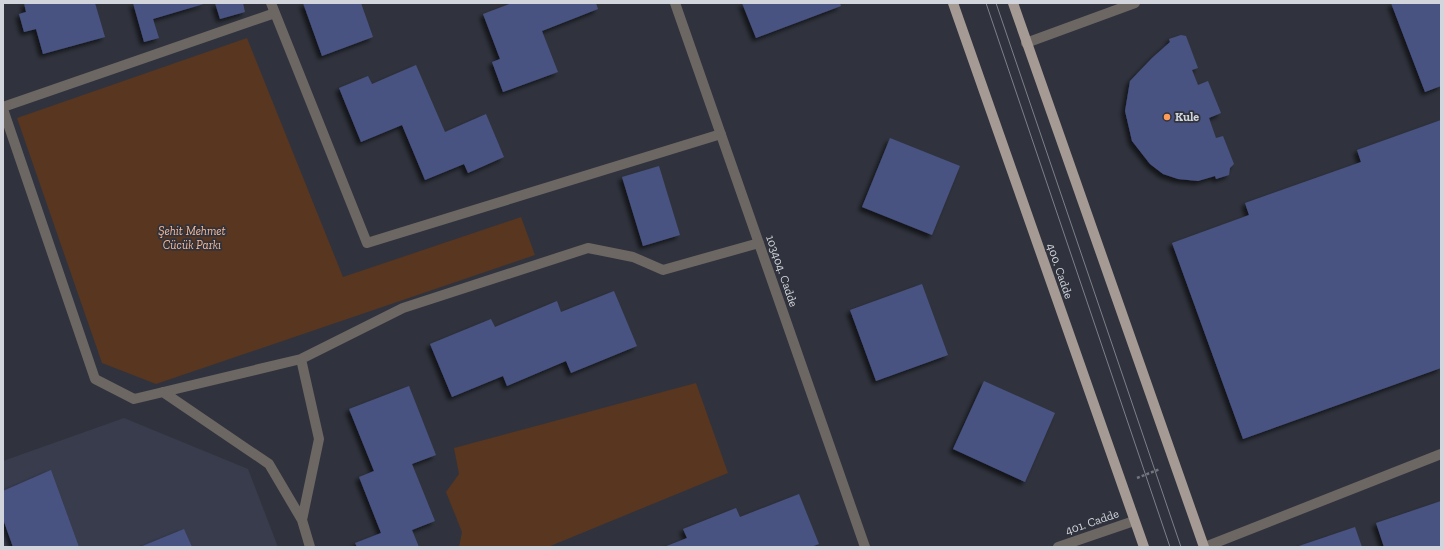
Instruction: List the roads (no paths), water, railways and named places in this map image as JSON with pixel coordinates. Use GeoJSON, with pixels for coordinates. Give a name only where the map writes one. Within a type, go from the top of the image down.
{"type":"FeatureCollection","features":[{"type":"Feature","properties":{"kind":"main road","name":"400. Cadde"},"geometry":{"type":"LineString","coordinates":[[953,3],[1144,547]]}},
{"type":"Feature","properties":{"kind":"main road"},"geometry":{"type":"LineString","coordinates":[[1013,3],[1205,547]]}},
{"type":"Feature","properties":{"kind":"street"},"geometry":{"type":"LineString","coordinates":[[271,3],[367,243],[721,134]]}},
{"type":"Feature","properties":{"kind":"street","name":"103404. Cadde"},"geometry":{"type":"LineString","coordinates":[[675,3],[864,547]]}},
{"type":"Feature","properties":{"kind":"street"},"geometry":{"type":"LineString","coordinates":[[1026,43],[1135,3]]}},
{"type":"Feature","properties":{"kind":"street"},"geometry":{"type":"LineString","coordinates":[[275,13],[3,108],[95,379],[134,399],[301,359],[403,308],[588,248],[633,257],[663,270],[759,243]]}},
{"type":"Feature","properties":{"kind":"street"},"geometry":{"type":"LineString","coordinates":[[301,359],[319,439],[302,520]]}},
{"type":"Feature","properties":{"kind":"street"},"geometry":{"type":"LineString","coordinates":[[163,392],[269,464],[302,520],[310,547]]}},
{"type":"Feature","properties":{"kind":"street"},"geometry":{"type":"LineString","coordinates":[[1205,547],[1441,454]]}},
{"type":"Feature","properties":{"kind":"street","name":"401. Cadde"},"geometry":{"type":"LineString","coordinates":[[1058,547],[1134,521]]}},
{"type":"Feature","properties":{"kind":"tram line"},"geometry":{"type":"LineString","coordinates":[[986,3],[1170,547]]}},
{"type":"Feature","properties":{"kind":"tram line"},"geometry":{"type":"LineString","coordinates":[[996,3],[1181,547]]}},
{"type":"Feature","properties":{"kind":"place","name":"Kule"},"geometry":{"type":"Point","coordinates":[1167,117]}},
{"type":"Feature","properties":{"kind":"park label","name":"Şehit Mehmet Cücük Parkı"},"geometry":{"type":"Point","coordinates":[192,238]}}]}
